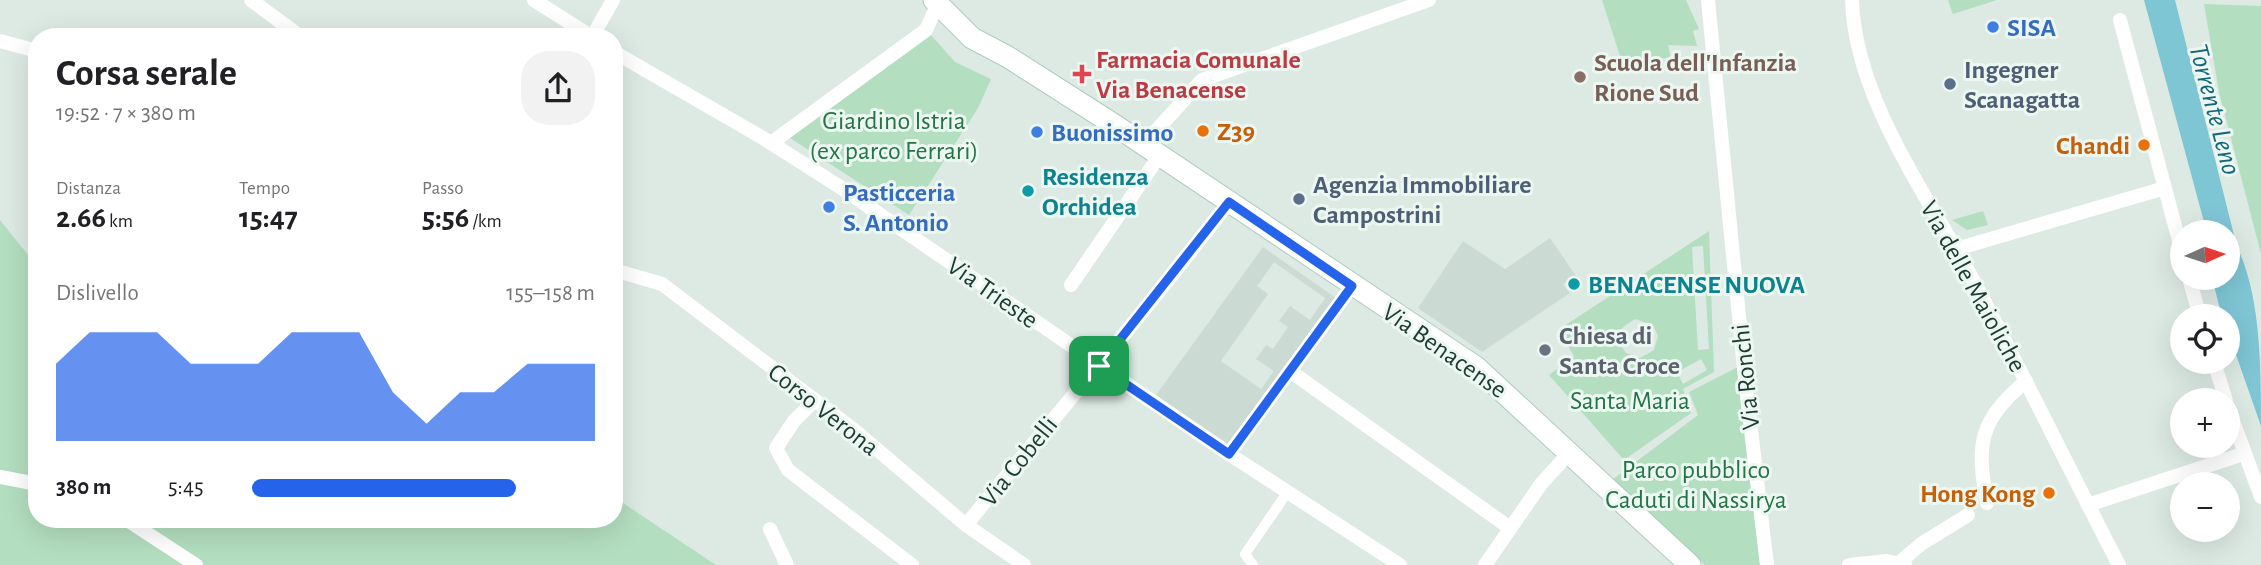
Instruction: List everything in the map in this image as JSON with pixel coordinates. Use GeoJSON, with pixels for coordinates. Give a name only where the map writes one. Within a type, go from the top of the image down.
{"type":"FeatureCollection","features":[{"type":"Feature","properties":{"kind":"main road","name":"Via Benacense"},"geometry":{"type":"LineString","coordinates":[[936,1],[972,38],[1009,57],[1152,149],[1476,367],[1570,452],[1680,561]]}},
{"type":"Feature","properties":{"kind":"street"},"geometry":{"type":"LineString","coordinates":[[251,0],[288,28]]}},
{"type":"Feature","properties":{"kind":"street"},"geometry":{"type":"LineString","coordinates":[[534,0],[578,28]]}},
{"type":"Feature","properties":{"kind":"street"},"geometry":{"type":"LineString","coordinates":[[597,28],[613,0]]}},
{"type":"Feature","properties":{"kind":"street"},"geometry":{"type":"LineString","coordinates":[[1071,285],[1152,149],[1202,80],[1429,0]]}},
{"type":"Feature","properties":{"kind":"street","name":"Via Ronchi"},"geometry":{"type":"LineString","coordinates":[[1708,0],[1729,226],[1767,565]]}},
{"type":"Feature","properties":{"kind":"street","name":"Via delle Maioliche"},"geometry":{"type":"LineString","coordinates":[[1852,0],[1861,53],[1883,119],[2026,381],[2119,565]]}},
{"type":"Feature","properties":{"kind":"street"},"geometry":{"type":"LineString","coordinates":[[771,143],[926,30],[936,1]]}},
{"type":"Feature","properties":{"kind":"street"},"geometry":{"type":"LineString","coordinates":[[2120,20],[2174,220]]}},
{"type":"Feature","properties":{"kind":"street"},"geometry":{"type":"LineString","coordinates":[[0,41],[28,49]]}},
{"type":"Feature","properties":{"kind":"street","name":"Via Trieste"},"geometry":{"type":"LineString","coordinates":[[623,57],[771,143],[935,251],[1287,493],[1400,565]]}},
{"type":"Feature","properties":{"kind":"street"},"geometry":{"type":"LineString","coordinates":[[1956,249],[2165,188]]}},
{"type":"Feature","properties":{"kind":"street","name":"Via Cobelli"},"geometry":{"type":"LineString","coordinates":[[966,525],[1099,366],[1229,202]]}},
{"type":"Feature","properties":{"kind":"street","name":"Corso Verona"},"geometry":{"type":"LineString","coordinates":[[623,273],[662,284],[815,400],[966,525],[1024,565]]}},
{"type":"Feature","properties":{"kind":"street"},"geometry":{"type":"LineString","coordinates":[[1229,454],[1352,286]]}},
{"type":"Feature","properties":{"kind":"street"},"geometry":{"type":"LineString","coordinates":[[1290,371],[1510,528]]}},
{"type":"Feature","properties":{"kind":"street"},"geometry":{"type":"LineString","coordinates":[[1987,503],[1983,436],[1996,409],[2026,381]]}},
{"type":"Feature","properties":{"kind":"street"},"geometry":{"type":"LineString","coordinates":[[815,400],[794,421],[776,448],[788,470],[912,565]]}},
{"type":"Feature","properties":{"kind":"street"},"geometry":{"type":"LineString","coordinates":[[2240,445],[2261,497]]}},
{"type":"Feature","properties":{"kind":"street"},"geometry":{"type":"LineString","coordinates":[[1485,565],[1510,528],[1570,452]]}},
{"type":"Feature","properties":{"kind":"street"},"geometry":{"type":"LineString","coordinates":[[2088,505],[2243,454]]}},
{"type":"Feature","properties":{"kind":"street"},"geometry":{"type":"LineString","coordinates":[[0,477],[28,482]]}},
{"type":"Feature","properties":{"kind":"street"},"geometry":{"type":"LineString","coordinates":[[1253,565],[1245,554],[1287,493]]}},
{"type":"Feature","properties":{"kind":"street"},"geometry":{"type":"LineString","coordinates":[[1849,565],[1903,564],[1921,544],[1968,515]]}},
{"type":"Feature","properties":{"kind":"street"},"geometry":{"type":"LineString","coordinates":[[139,528],[196,565]]}},
{"type":"Feature","properties":{"kind":"street"},"geometry":{"type":"LineString","coordinates":[[770,529],[787,565]]}},
{"type":"Feature","properties":{"kind":"shaded area"},"geometry":{"type":"Polygon","coordinates":[[[1550,238],[1576,276],[1563,284],[1570,293],[1482,352],[1418,308],[1463,241],[1505,269],[1550,238]]]}},
{"type":"Feature","properties":{"kind":"shaded area"},"geometry":{"type":"Polygon","coordinates":[[[1263,247],[1336,298],[1230,445],[1156,395],[1263,247]],[[1274,262],[1257,286],[1268,294],[1221,361],[1261,389],[1274,371],[1256,359],[1266,345],[1273,349],[1288,327],[1279,321],[1290,306],[1310,320],[1325,298],[1274,262]]]}},
{"type":"Feature","properties":{"kind":"green space"},"geometry":{"type":"Polygon","coordinates":[[[1602,0],[1686,0],[1699,29],[1693,31],[1697,46],[1668,45],[1671,58],[1621,59],[1602,0]]]}},
{"type":"Feature","properties":{"kind":"green space"},"geometry":{"type":"Polygon","coordinates":[[[1948,0],[1997,0],[1953,14],[1948,0]]]}},
{"type":"Feature","properties":{"kind":"green space"},"geometry":{"type":"Polygon","coordinates":[[[2204,4],[2261,6],[2261,254],[2219,92],[2204,4]]]}},
{"type":"Feature","properties":{"kind":"green space","name":"Giardino Istria (ex parco Ferrari)"},"geometry":{"type":"Polygon","coordinates":[[[931,35],[955,62],[991,79],[978,108],[909,215],[790,138],[931,35]]]}},
{"type":"Feature","properties":{"kind":"green space"},"geometry":{"type":"Polygon","coordinates":[[[1983,211],[1988,225],[1967,230],[1952,220],[1983,211]]]}},
{"type":"Feature","properties":{"kind":"green space"},"geometry":{"type":"Polygon","coordinates":[[[0,220],[28,255],[28,528],[623,528],[623,503],[716,565],[0,565],[0,220]]]}},
{"type":"Feature","properties":{"kind":"green space","name":"Santa Maria"},"geometry":{"type":"Polygon","coordinates":[[[1709,231],[1714,372],[1683,389],[1691,413],[1624,460],[1549,375],[1574,356],[1558,330],[1709,231]],[[1703,246],[1692,247],[1698,350],[1709,349],[1703,246]],[[1635,319],[1623,327],[1620,344],[1626,353],[1640,358],[1654,350],[1658,336],[1653,325],[1635,319]],[[1701,359],[1677,372],[1683,384],[1707,370],[1701,359]]]}},
{"type":"Feature","properties":{"kind":"green space","name":"Parco pubblico Caduti di Nassirya"},"geometry":{"type":"Polygon","coordinates":[[[1738,367],[1760,565],[1705,565],[1612,480],[1698,415],[1689,392],[1738,367]]]}},
{"type":"Feature","properties":{"kind":"water"},"geometry":{"type":"Polygon","coordinates":[[[2144,0],[2175,0],[2230,220],[2203,220],[2144,0]]]}},
{"type":"Feature","properties":{"kind":"water"},"geometry":{"type":"Polygon","coordinates":[[[2240,254],[2251,288],[2258,334],[2261,426],[2240,366],[2240,304],[2219,304],[2215,290],[2240,290],[2240,254]]]}},
{"type":"Feature","properties":{"kind":"place","name":"SISA"},"geometry":{"type":"Point","coordinates":[1993,27]}},
{"type":"Feature","properties":{"kind":"place","name":"Farmacia Comunale Via Benacense"},"geometry":{"type":"Point","coordinates":[1082,74]}},
{"type":"Feature","properties":{"kind":"place","name":"Scuola dell'Infanzia Rione Sud"},"geometry":{"type":"Point","coordinates":[1580,77]}},
{"type":"Feature","properties":{"kind":"place","name":"Ingegner Scanagatta"},"geometry":{"type":"Point","coordinates":[1950,84]}},
{"type":"Feature","properties":{"kind":"place","name":"Z39"},"geometry":{"type":"Point","coordinates":[1203,131]}},
{"type":"Feature","properties":{"kind":"place","name":"Buonissimo"},"geometry":{"type":"Point","coordinates":[1037,132]}},
{"type":"Feature","properties":{"kind":"place","name":"Chandi"},"geometry":{"type":"Point","coordinates":[2144,145]}},
{"type":"Feature","properties":{"kind":"place","name":"Residenza Orchidea"},"geometry":{"type":"Point","coordinates":[1028,191]}},
{"type":"Feature","properties":{"kind":"place","name":"Agenzia Immobiliare Campostrini"},"geometry":{"type":"Point","coordinates":[1299,199]}},
{"type":"Feature","properties":{"kind":"place","name":"Pasticceria S. Antonio"},"geometry":{"type":"Point","coordinates":[829,207]}},
{"type":"Feature","properties":{"kind":"place","name":"BENACENSE NUOVA"},"geometry":{"type":"Point","coordinates":[1574,284]}},
{"type":"Feature","properties":{"kind":"place","name":"Chiesa di Santa Croce"},"geometry":{"type":"Point","coordinates":[1545,350]}},
{"type":"Feature","properties":{"kind":"place","name":"Hong Kong"},"geometry":{"type":"Point","coordinates":[2049,493]}},
{"type":"Feature","properties":{"kind":"route"},"geometry":{"type":"LineString","coordinates":[[1229,202],[1352,286],[1229,454],[1099,366],[1229,202]]}},
{"type":"Feature","properties":{"kind":"water label","name":"Torrente Leno"},"geometry":{"type":"Point","coordinates":[2216,109]}}]}
